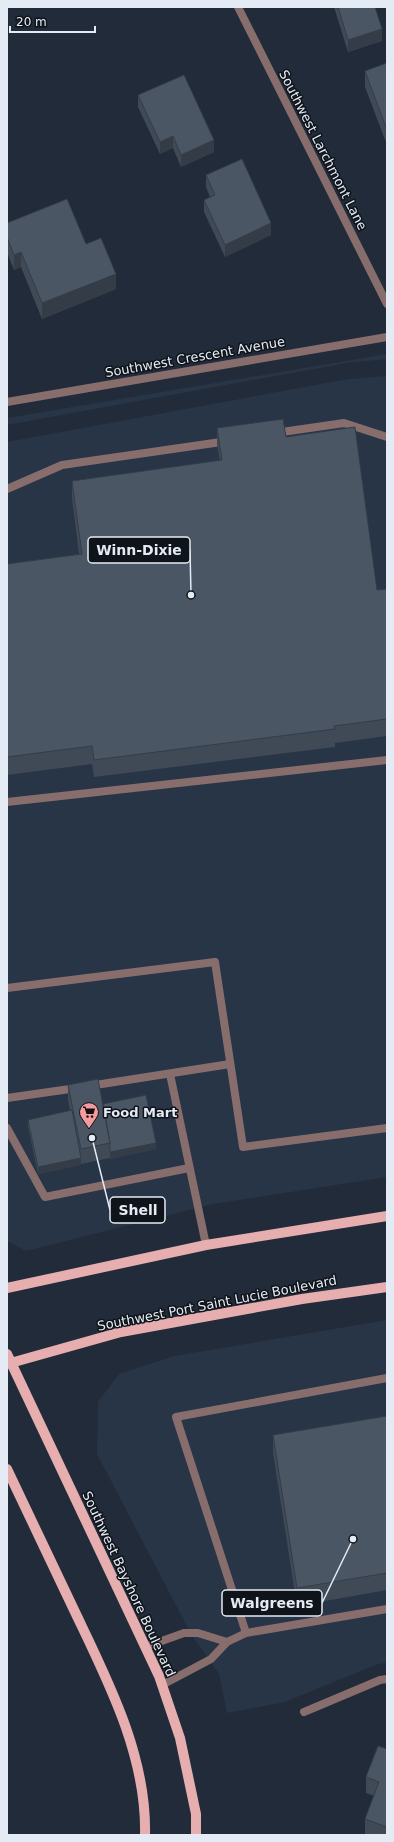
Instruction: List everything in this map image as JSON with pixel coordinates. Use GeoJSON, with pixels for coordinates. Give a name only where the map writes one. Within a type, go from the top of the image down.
{"type":"FeatureCollection","features":[{"type":"Feature","properties":{"kind":"main road"},"geometry":{"type":"LineString","coordinates":[[7,1288],[206,1245],[387,1216]]}},
{"type":"Feature","properties":{"kind":"main road","name":"Southwest Port Saint Lucie Boulevard"},"geometry":{"type":"LineString","coordinates":[[8,1360],[121,1332],[302,1299],[387,1287]]}},
{"type":"Feature","properties":{"kind":"main road","name":"Southwest Bayshore Boulevard"},"geometry":{"type":"LineString","coordinates":[[8,1360],[162,1685],[180,1738],[196,1814],[196,1835]]}},
{"type":"Feature","properties":{"kind":"main road"},"geometry":{"type":"LineString","coordinates":[[7,1469],[115,1696],[136,1764],[146,1812],[145,1835]]}},
{"type":"Feature","properties":{"kind":"street","name":"Southwest Larchmont Lane"},"geometry":{"type":"LineString","coordinates":[[238,7],[387,304]]}},
{"type":"Feature","properties":{"kind":"street","name":"Southwest Crescent Avenue"},"geometry":{"type":"LineString","coordinates":[[7,402],[387,337]]}},
{"type":"Feature","properties":{"kind":"street"},"geometry":{"type":"LineString","coordinates":[[265,435],[344,423],[387,437]]}},
{"type":"Feature","properties":{"kind":"street"},"geometry":{"type":"LineString","coordinates":[[7,490],[62,465],[234,440]]}},
{"type":"Feature","properties":{"kind":"street"},"geometry":{"type":"LineString","coordinates":[[7,802],[387,760]]}},
{"type":"Feature","properties":{"kind":"street"},"geometry":{"type":"LineString","coordinates":[[7,988],[215,962],[243,1147],[387,1128]]}},
{"type":"Feature","properties":{"kind":"street"},"geometry":{"type":"LineString","coordinates":[[7,1098],[230,1064]]}},
{"type":"Feature","properties":{"kind":"street"},"geometry":{"type":"LineString","coordinates":[[170,1074],[206,1245]]}},
{"type":"Feature","properties":{"kind":"street"},"geometry":{"type":"LineString","coordinates":[[7,1128],[45,1197],[189,1168]]}},
{"type":"Feature","properties":{"kind":"street"},"geometry":{"type":"LineString","coordinates":[[246,1633],[176,1417],[387,1378]]}},
{"type":"Feature","properties":{"kind":"street"},"geometry":{"type":"LineString","coordinates":[[162,1685],[211,1660],[227,1642],[246,1633],[387,1609]]}},
{"type":"Feature","properties":{"kind":"street"},"geometry":{"type":"LineString","coordinates":[[145,1647],[184,1633],[198,1633],[227,1642]]}},
{"type":"Feature","properties":{"kind":"street"},"geometry":{"type":"LineString","coordinates":[[304,1712],[380,1680],[387,1679]]}},
{"type":"Feature","properties":{"kind":"shaded area"},"geometry":{"type":"Polygon","coordinates":[[[387,354],[387,359],[347,363],[7,425],[7,418],[387,354]]]}},
{"type":"Feature","properties":{"kind":"shaded area"},"geometry":{"type":"Polygon","coordinates":[[[387,376],[387,1177],[213,1204],[26,1251],[7,1241],[7,442],[348,379],[387,376]]]}},
{"type":"Feature","properties":{"kind":"shaded area"},"geometry":{"type":"Polygon","coordinates":[[[387,1320],[387,1663],[378,1664],[285,1702],[227,1713],[219,1674],[191,1634],[97,1454],[98,1402],[119,1374],[174,1356],[387,1320]]]}},
{"type":"Feature","properties":{"kind":"building"},"geometry":{"type":"Polygon","coordinates":[[[338,7],[375,7],[382,29],[348,40],[338,7]]]}},
{"type":"Feature","properties":{"kind":"building"},"geometry":{"type":"Polygon","coordinates":[[[387,63],[387,130],[365,71],[387,63]]]}},
{"type":"Feature","properties":{"kind":"building"},"geometry":{"type":"Polygon","coordinates":[[[184,75],[214,140],[181,155],[173,136],[160,142],[138,95],[184,75]]]}},
{"type":"Feature","properties":{"kind":"building"},"geometry":{"type":"Polygon","coordinates":[[[242,159],[271,223],[225,245],[204,200],[215,195],[206,175],[242,159]]]}},
{"type":"Feature","properties":{"kind":"building"},"geometry":{"type":"Polygon","coordinates":[[[67,199],[86,244],[101,238],[116,274],[42,303],[21,252],[14,255],[7,237],[7,223],[67,199]]]}},
{"type":"Feature","properties":{"kind":"building"},"geometry":{"type":"Polygon","coordinates":[[[283,419],[286,437],[355,427],[377,590],[387,589],[387,719],[334,726],[335,729],[94,760],[92,746],[7,757],[7,564],[82,554],[72,481],[222,460],[217,428],[283,419]]]}},
{"type":"Feature","properties":{"kind":"building","name":"Food Mart"},"geometry":{"type":"Polygon","coordinates":[[[98,1079],[110,1143],[81,1149],[68,1085],[98,1079]]]}},
{"type":"Feature","properties":{"kind":"building"},"geometry":{"type":"Polygon","coordinates":[[[146,1095],[156,1143],[110,1152],[110,1143],[103,1104],[146,1095]]]}},
{"type":"Feature","properties":{"kind":"building"},"geometry":{"type":"Polygon","coordinates":[[[72,1110],[81,1158],[38,1167],[28,1120],[72,1110]]]}},
{"type":"Feature","properties":{"kind":"building"},"geometry":{"type":"Polygon","coordinates":[[[387,1416],[387,1573],[297,1588],[273,1435],[387,1416]]]}},
{"type":"Feature","properties":{"kind":"building"},"geometry":{"type":"Polygon","coordinates":[[[378,1746],[387,1749],[387,1827],[365,1819],[379,1782],[366,1777],[378,1746]]]}},
{"type":"Feature","properties":{"kind":"place","name":"Winn-Dixie"},"geometry":{"type":"Point","coordinates":[191,595]}},
{"type":"Feature","properties":{"kind":"place","name":"Food Mart"},"geometry":{"type":"Point","coordinates":[89,1129]}},
{"type":"Feature","properties":{"kind":"place","name":"Shell"},"geometry":{"type":"Point","coordinates":[92,1138]}},
{"type":"Feature","properties":{"kind":"place","name":"Walgreens"},"geometry":{"type":"Point","coordinates":[353,1539]}}]}
